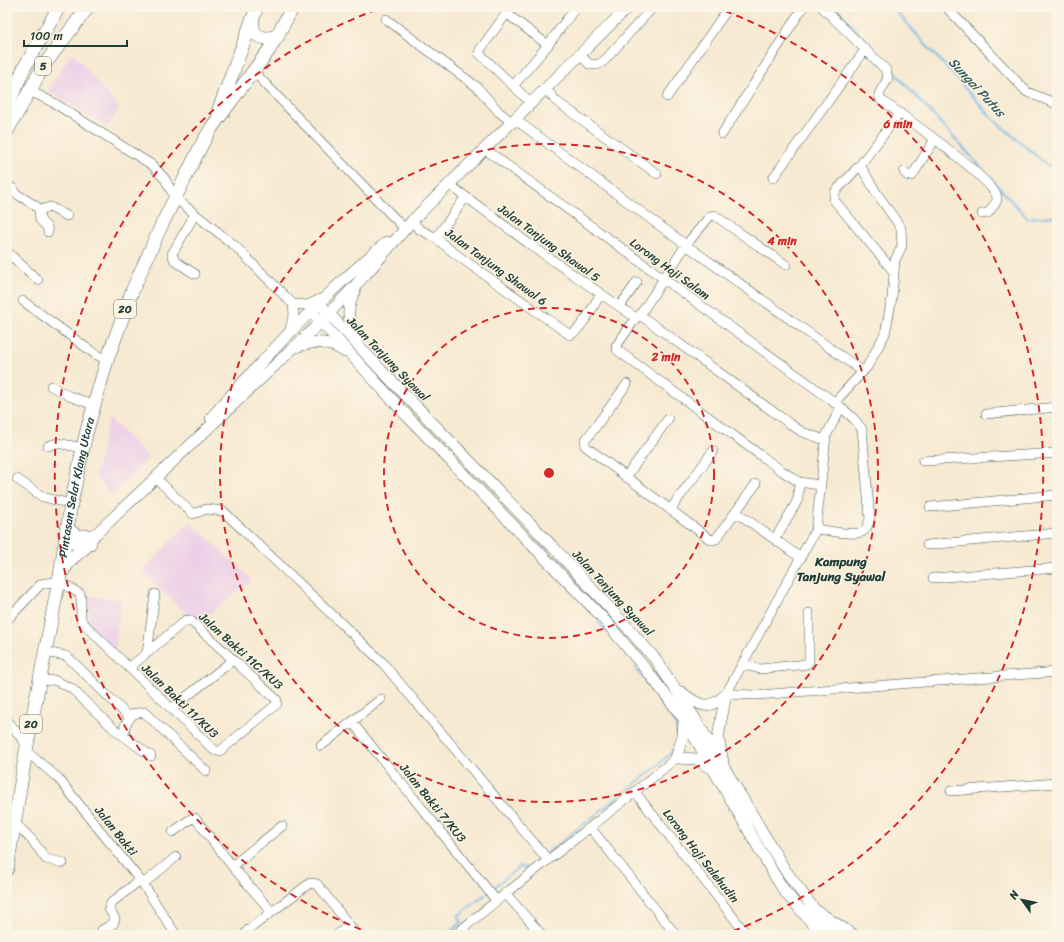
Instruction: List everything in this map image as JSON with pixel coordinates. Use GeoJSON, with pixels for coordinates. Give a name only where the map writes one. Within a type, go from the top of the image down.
{"type":"FeatureCollection","features":[{"type":"Feature","properties":{"kind":"highway","name":"5"},"geometry":{"type":"LineString","coordinates":[[7,107],[24,68],[59,7]]}},
{"type":"Feature","properties":{"kind":"highway","name":"5"},"geometry":{"type":"LineString","coordinates":[[7,132],[28,90],[44,65],[88,7]]}},
{"type":"Feature","properties":{"kind":"highway","name":"Pintasan Selat Klang Utara"},"geometry":{"type":"LineString","coordinates":[[7,869],[71,504],[83,448],[107,360],[132,289],[175,198],[212,127],[257,7]]}},
{"type":"Feature","properties":{"kind":"highway","name":"Pintasan Selat Klang Utara"},"geometry":{"type":"LineString","coordinates":[[212,127],[254,72],[278,36],[293,7]]}},
{"type":"Feature","properties":{"kind":"highway"},"geometry":{"type":"LineString","coordinates":[[252,20],[254,33],[259,37],[268,39],[278,36]]}},
{"type":"Feature","properties":{"kind":"highway"},"geometry":{"type":"LineString","coordinates":[[67,529],[77,536],[92,539]]}},
{"type":"Feature","properties":{"kind":"highway"},"geometry":{"type":"LineString","coordinates":[[59,577],[75,555],[92,539]]}},
{"type":"Feature","properties":{"kind":"main road"},"geometry":{"type":"LineString","coordinates":[[160,474],[259,362],[315,307],[408,225],[450,185],[628,7]]}},
{"type":"Feature","properties":{"kind":"main road"},"geometry":{"type":"LineString","coordinates":[[64,547],[92,539],[325,318],[366,274],[408,225]]}},
{"type":"Feature","properties":{"kind":"main road"},"geometry":{"type":"LineString","coordinates":[[363,350],[348,317],[348,303],[366,274]]}},
{"type":"Feature","properties":{"kind":"main road","name":"Jalan Tanjung Syawal"},"geometry":{"type":"LineString","coordinates":[[315,307],[358,361],[408,418],[601,616],[648,672],[684,720],[775,876],[805,915],[823,935]]}},
{"type":"Feature","properties":{"kind":"main road","name":"Jalan Tanjung Syawal"},"geometry":{"type":"LineString","coordinates":[[325,318],[363,350],[620,618],[656,660],[694,717],[785,870],[826,925],[841,935]]}},
{"type":"Feature","properties":{"kind":"main road"},"geometry":{"type":"LineString","coordinates":[[289,351],[313,342],[326,342],[358,361]]}},
{"type":"Feature","properties":{"kind":"main road"},"geometry":{"type":"LineString","coordinates":[[672,686],[702,706],[712,705],[726,694]]}},
{"type":"Feature","properties":{"kind":"main road"},"geometry":{"type":"LineString","coordinates":[[724,769],[718,737],[726,694]]}},
{"type":"Feature","properties":{"kind":"main road"},"geometry":{"type":"LineString","coordinates":[[684,720],[683,736],[676,758],[697,759],[712,770]]}},
{"type":"Feature","properties":{"kind":"street"},"geometry":{"type":"LineString","coordinates":[[514,85],[548,45],[576,7]]}},
{"type":"Feature","properties":{"kind":"street"},"geometry":{"type":"LineString","coordinates":[[580,55],[589,64],[598,65],[604,61],[653,7]]}},
{"type":"Feature","properties":{"kind":"street"},"geometry":{"type":"LineString","coordinates":[[667,97],[729,7]]}},
{"type":"Feature","properties":{"kind":"street"},"geometry":{"type":"LineString","coordinates":[[722,134],[803,7]]}},
{"type":"Feature","properties":{"kind":"street"},"geometry":{"type":"LineString","coordinates":[[822,7],[886,70],[887,75],[879,97],[935,139],[986,182],[996,196],[997,200],[988,213],[982,214]]}},
{"type":"Feature","properties":{"kind":"street"},"geometry":{"type":"LineString","coordinates":[[946,7],[956,11],[1027,92],[1057,104]]}},
{"type":"Feature","properties":{"kind":"street"},"geometry":{"type":"LineString","coordinates":[[532,104],[514,85],[479,54],[480,50],[508,10],[548,45]]}},
{"type":"Feature","properties":{"kind":"street"},"geometry":{"type":"LineString","coordinates":[[386,19],[477,87],[499,112],[514,121],[862,371]]}},
{"type":"Feature","properties":{"kind":"street"},"geometry":{"type":"LineString","coordinates":[[773,178],[865,50]]}},
{"type":"Feature","properties":{"kind":"street","name":"Jalan Tanjung Shawal 6"},"geometry":{"type":"LineString","coordinates":[[254,72],[408,225],[436,238],[454,253],[567,334],[574,334],[600,294]]}},
{"type":"Feature","properties":{"kind":"street"},"geometry":{"type":"LineString","coordinates":[[546,89],[556,101],[658,174]]}},
{"type":"Feature","properties":{"kind":"street"},"geometry":{"type":"LineString","coordinates":[[28,90],[54,103],[149,163],[165,179],[175,198],[235,246],[293,304],[301,306],[313,303],[338,286]]}},
{"type":"Feature","properties":{"kind":"street"},"geometry":{"type":"LineString","coordinates":[[894,272],[834,200],[835,192],[860,165],[900,113]]}},
{"type":"Feature","properties":{"kind":"street"},"geometry":{"type":"LineString","coordinates":[[904,172],[908,176],[912,176],[935,139]]}},
{"type":"Feature","properties":{"kind":"street","name":"Lorong Haji Salam"},"geometry":{"type":"LineString","coordinates":[[486,150],[838,405],[854,419],[862,429],[870,519],[867,527],[862,532],[852,533],[816,529]]}},
{"type":"Feature","properties":{"kind":"street"},"geometry":{"type":"LineString","coordinates":[[860,165],[876,192],[901,228],[902,246],[896,260],[892,298],[885,334],[872,359],[838,405],[825,440],[820,485],[819,514],[816,529],[726,694],[756,695],[1057,672]]}},
{"type":"Feature","properties":{"kind":"street"},"geometry":{"type":"LineString","coordinates":[[7,184],[39,210],[40,220],[47,227],[48,232]]}},
{"type":"Feature","properties":{"kind":"street","name":"Jalan Tanjung Shawal 5"},"geometry":{"type":"LineString","coordinates":[[450,185],[465,198],[600,294],[638,316],[790,424],[802,432],[825,440]]}},
{"type":"Feature","properties":{"kind":"street"},"geometry":{"type":"LineString","coordinates":[[436,238],[465,198]]}},
{"type":"Feature","properties":{"kind":"street"},"geometry":{"type":"LineString","coordinates":[[39,210],[50,207],[67,216]]}},
{"type":"Feature","properties":{"kind":"street"},"geometry":{"type":"LineString","coordinates":[[195,214],[172,254],[175,261],[195,274]]}},
{"type":"Feature","properties":{"kind":"street"},"geometry":{"type":"LineString","coordinates":[[786,265],[714,215],[708,218],[686,245],[638,316],[617,344],[617,350],[798,482],[820,485]]}},
{"type":"Feature","properties":{"kind":"street"},"geometry":{"type":"LineString","coordinates":[[7,252],[38,280]]}},
{"type":"Feature","properties":{"kind":"street"},"geometry":{"type":"LineString","coordinates":[[620,306],[637,282]]}},
{"type":"Feature","properties":{"kind":"street"},"geometry":{"type":"LineString","coordinates":[[23,301],[95,354],[107,360]]}},
{"type":"Feature","properties":{"kind":"street"},"geometry":{"type":"LineString","coordinates":[[289,333],[294,314],[293,304]]}},
{"type":"Feature","properties":{"kind":"street"},"geometry":{"type":"LineString","coordinates":[[627,384],[584,444],[626,477],[670,510],[714,540],[756,484]]}},
{"type":"Feature","properties":{"kind":"street"},"geometry":{"type":"LineString","coordinates":[[51,386],[69,396],[94,405]]}},
{"type":"Feature","properties":{"kind":"street"},"geometry":{"type":"LineString","coordinates":[[986,414],[1057,407]]}},
{"type":"Feature","properties":{"kind":"street"},"geometry":{"type":"LineString","coordinates":[[626,477],[668,419]]}},
{"type":"Feature","properties":{"kind":"street"},"geometry":{"type":"LineString","coordinates":[[48,446],[57,443],[83,448]]}},
{"type":"Feature","properties":{"kind":"street"},"geometry":{"type":"LineString","coordinates":[[670,510],[713,451]]}},
{"type":"Feature","properties":{"kind":"street"},"geometry":{"type":"LineString","coordinates":[[923,462],[1057,453]]}},
{"type":"Feature","properties":{"kind":"street"},"geometry":{"type":"LineString","coordinates":[[160,474],[193,514],[207,509],[223,511],[382,662],[548,860]]}},
{"type":"Feature","properties":{"kind":"street"},"geometry":{"type":"LineString","coordinates":[[17,479],[43,497],[71,504]]}},
{"type":"Feature","properties":{"kind":"street"},"geometry":{"type":"LineString","coordinates":[[774,538],[798,499],[798,482]]}},
{"type":"Feature","properties":{"kind":"street"},"geometry":{"type":"LineString","coordinates":[[930,507],[1057,495]]}},
{"type":"Feature","properties":{"kind":"street"},"geometry":{"type":"LineString","coordinates":[[736,512],[801,558]]}},
{"type":"Feature","properties":{"kind":"street"},"geometry":{"type":"LineString","coordinates":[[927,545],[1057,533]]}},
{"type":"Feature","properties":{"kind":"street"},"geometry":{"type":"LineString","coordinates":[[933,578],[1057,568]]}},
{"type":"Feature","properties":{"kind":"street"},"geometry":{"type":"LineString","coordinates":[[7,619],[41,584],[59,577]]}},
{"type":"Feature","properties":{"kind":"street","name":"Jalan Bakti 11/KU3"},"geometry":{"type":"LineString","coordinates":[[59,577],[80,594],[82,600],[80,615],[82,622],[215,751]]}},
{"type":"Feature","properties":{"kind":"street"},"geometry":{"type":"LineString","coordinates":[[147,654],[155,594]]}},
{"type":"Feature","properties":{"kind":"street"},"geometry":{"type":"LineString","coordinates":[[742,664],[760,669],[807,664],[809,613]]}},
{"type":"Feature","properties":{"kind":"street","name":"Jalan Bakti 11C/KU3"},"geometry":{"type":"LineString","coordinates":[[129,668],[186,620],[190,621],[277,700],[277,704],[220,750],[215,751]]}},
{"type":"Feature","properties":{"kind":"street"},"geometry":{"type":"LineString","coordinates":[[45,652],[66,656],[72,660],[130,718]]}},
{"type":"Feature","properties":{"kind":"street"},"geometry":{"type":"LineString","coordinates":[[171,709],[233,660]]}},
{"type":"Feature","properties":{"kind":"street"},"geometry":{"type":"LineString","coordinates":[[39,681],[54,680],[71,688],[124,736],[151,756]]}},
{"type":"Feature","properties":{"kind":"street"},"geometry":{"type":"LineString","coordinates":[[321,746],[381,698]]}},
{"type":"Feature","properties":{"kind":"street"},"geometry":{"type":"LineString","coordinates":[[124,736],[125,725],[133,714],[144,712],[206,770]]}},
{"type":"Feature","properties":{"kind":"street","name":"Jalan Bakti"},"geometry":{"type":"LineString","coordinates":[[7,720],[27,748],[58,778],[141,882],[176,935]]}},
{"type":"Feature","properties":{"kind":"street","name":"Jalan Bakti 7/KU3"},"geometry":{"type":"LineString","coordinates":[[352,722],[496,900]]}},
{"type":"Feature","properties":{"kind":"street"},"geometry":{"type":"LineString","coordinates":[[455,935],[496,900],[635,792],[676,758]]}},
{"type":"Feature","properties":{"kind":"street"},"geometry":{"type":"LineString","coordinates":[[951,791],[1057,783]]}},
{"type":"Feature","properties":{"kind":"street","name":"Lorong Haji Salehudin"},"geometry":{"type":"LineString","coordinates":[[635,792],[747,935]]}},
{"type":"Feature","properties":{"kind":"street"},"geometry":{"type":"LineString","coordinates":[[173,832],[192,818],[195,818],[232,866],[272,912]]}},
{"type":"Feature","properties":{"kind":"street"},"geometry":{"type":"LineString","coordinates":[[15,823],[32,840],[46,859],[63,863]]}},
{"type":"Feature","properties":{"kind":"street"},"geometry":{"type":"LineString","coordinates":[[232,866],[282,826]]}},
{"type":"Feature","properties":{"kind":"street"},"geometry":{"type":"LineString","coordinates":[[590,827],[676,935]]}},
{"type":"Feature","properties":{"kind":"street"},"geometry":{"type":"LineString","coordinates":[[102,930],[113,924],[115,920],[109,909],[111,904],[176,858]]}},
{"type":"Feature","properties":{"kind":"street"},"geometry":{"type":"LineString","coordinates":[[248,931],[310,883],[317,884],[357,935]]}},
{"type":"Feature","properties":{"kind":"street"},"geometry":{"type":"LineString","coordinates":[[505,893],[542,935]]}},
{"type":"Feature","properties":{"kind":"street"},"geometry":{"type":"LineString","coordinates":[[810,905],[855,935]]}},
{"type":"Feature","properties":{"kind":"street"},"geometry":{"type":"LineString","coordinates":[[805,915],[816,935]]}},
{"type":"Feature","properties":{"kind":"street"},"geometry":{"type":"LineString","coordinates":[[337,935],[349,925]]}},
{"type":"Feature","properties":{"kind":"shaded area"},"geometry":{"type":"Polygon","coordinates":[[[72,52],[119,108],[107,127],[48,91],[72,52]]]}},
{"type":"Feature","properties":{"kind":"shaded area"},"geometry":{"type":"Polygon","coordinates":[[[109,418],[148,458],[112,495],[95,477],[109,418]]]}},
{"type":"Feature","properties":{"kind":"shaded area"},"geometry":{"type":"Polygon","coordinates":[[[190,521],[252,580],[197,624],[142,572],[190,521]]]}},
{"type":"Feature","properties":{"kind":"shaded area"},"geometry":{"type":"Polygon","coordinates":[[[90,596],[121,600],[115,649],[87,624],[90,596]]]}},
{"type":"Feature","properties":{"kind":"waterway"},"geometry":{"type":"LineString","coordinates":[[835,7],[1027,218],[1057,216]]}},
{"type":"Feature","properties":{"kind":"waterway","name":"Sungai Putus"},"geometry":{"type":"LineString","coordinates":[[892,7],[993,119],[1047,165],[1057,168]]}},
{"type":"Feature","properties":{"kind":"waterway"},"geometry":{"type":"LineString","coordinates":[[598,622],[607,631]]}},
{"type":"Feature","properties":{"kind":"waterway"},"geometry":{"type":"LineString","coordinates":[[635,667],[675,722],[677,739]]}},
{"type":"Feature","properties":{"kind":"waterway"},"geometry":{"type":"LineString","coordinates":[[547,853],[654,769],[671,753],[675,745]]}},
{"type":"Feature","properties":{"kind":"waterway"},"geometry":{"type":"LineString","coordinates":[[493,888],[520,866],[528,869],[541,858]]}},
{"type":"Feature","properties":{"kind":"waterway"},"geometry":{"type":"LineString","coordinates":[[447,935],[462,922],[458,916],[485,895]]}},
{"type":"Feature","properties":{"kind":"district","name":"Kampung Tanjung Syawal"},"geometry":{"type":"Point","coordinates":[841,568]}}]}
